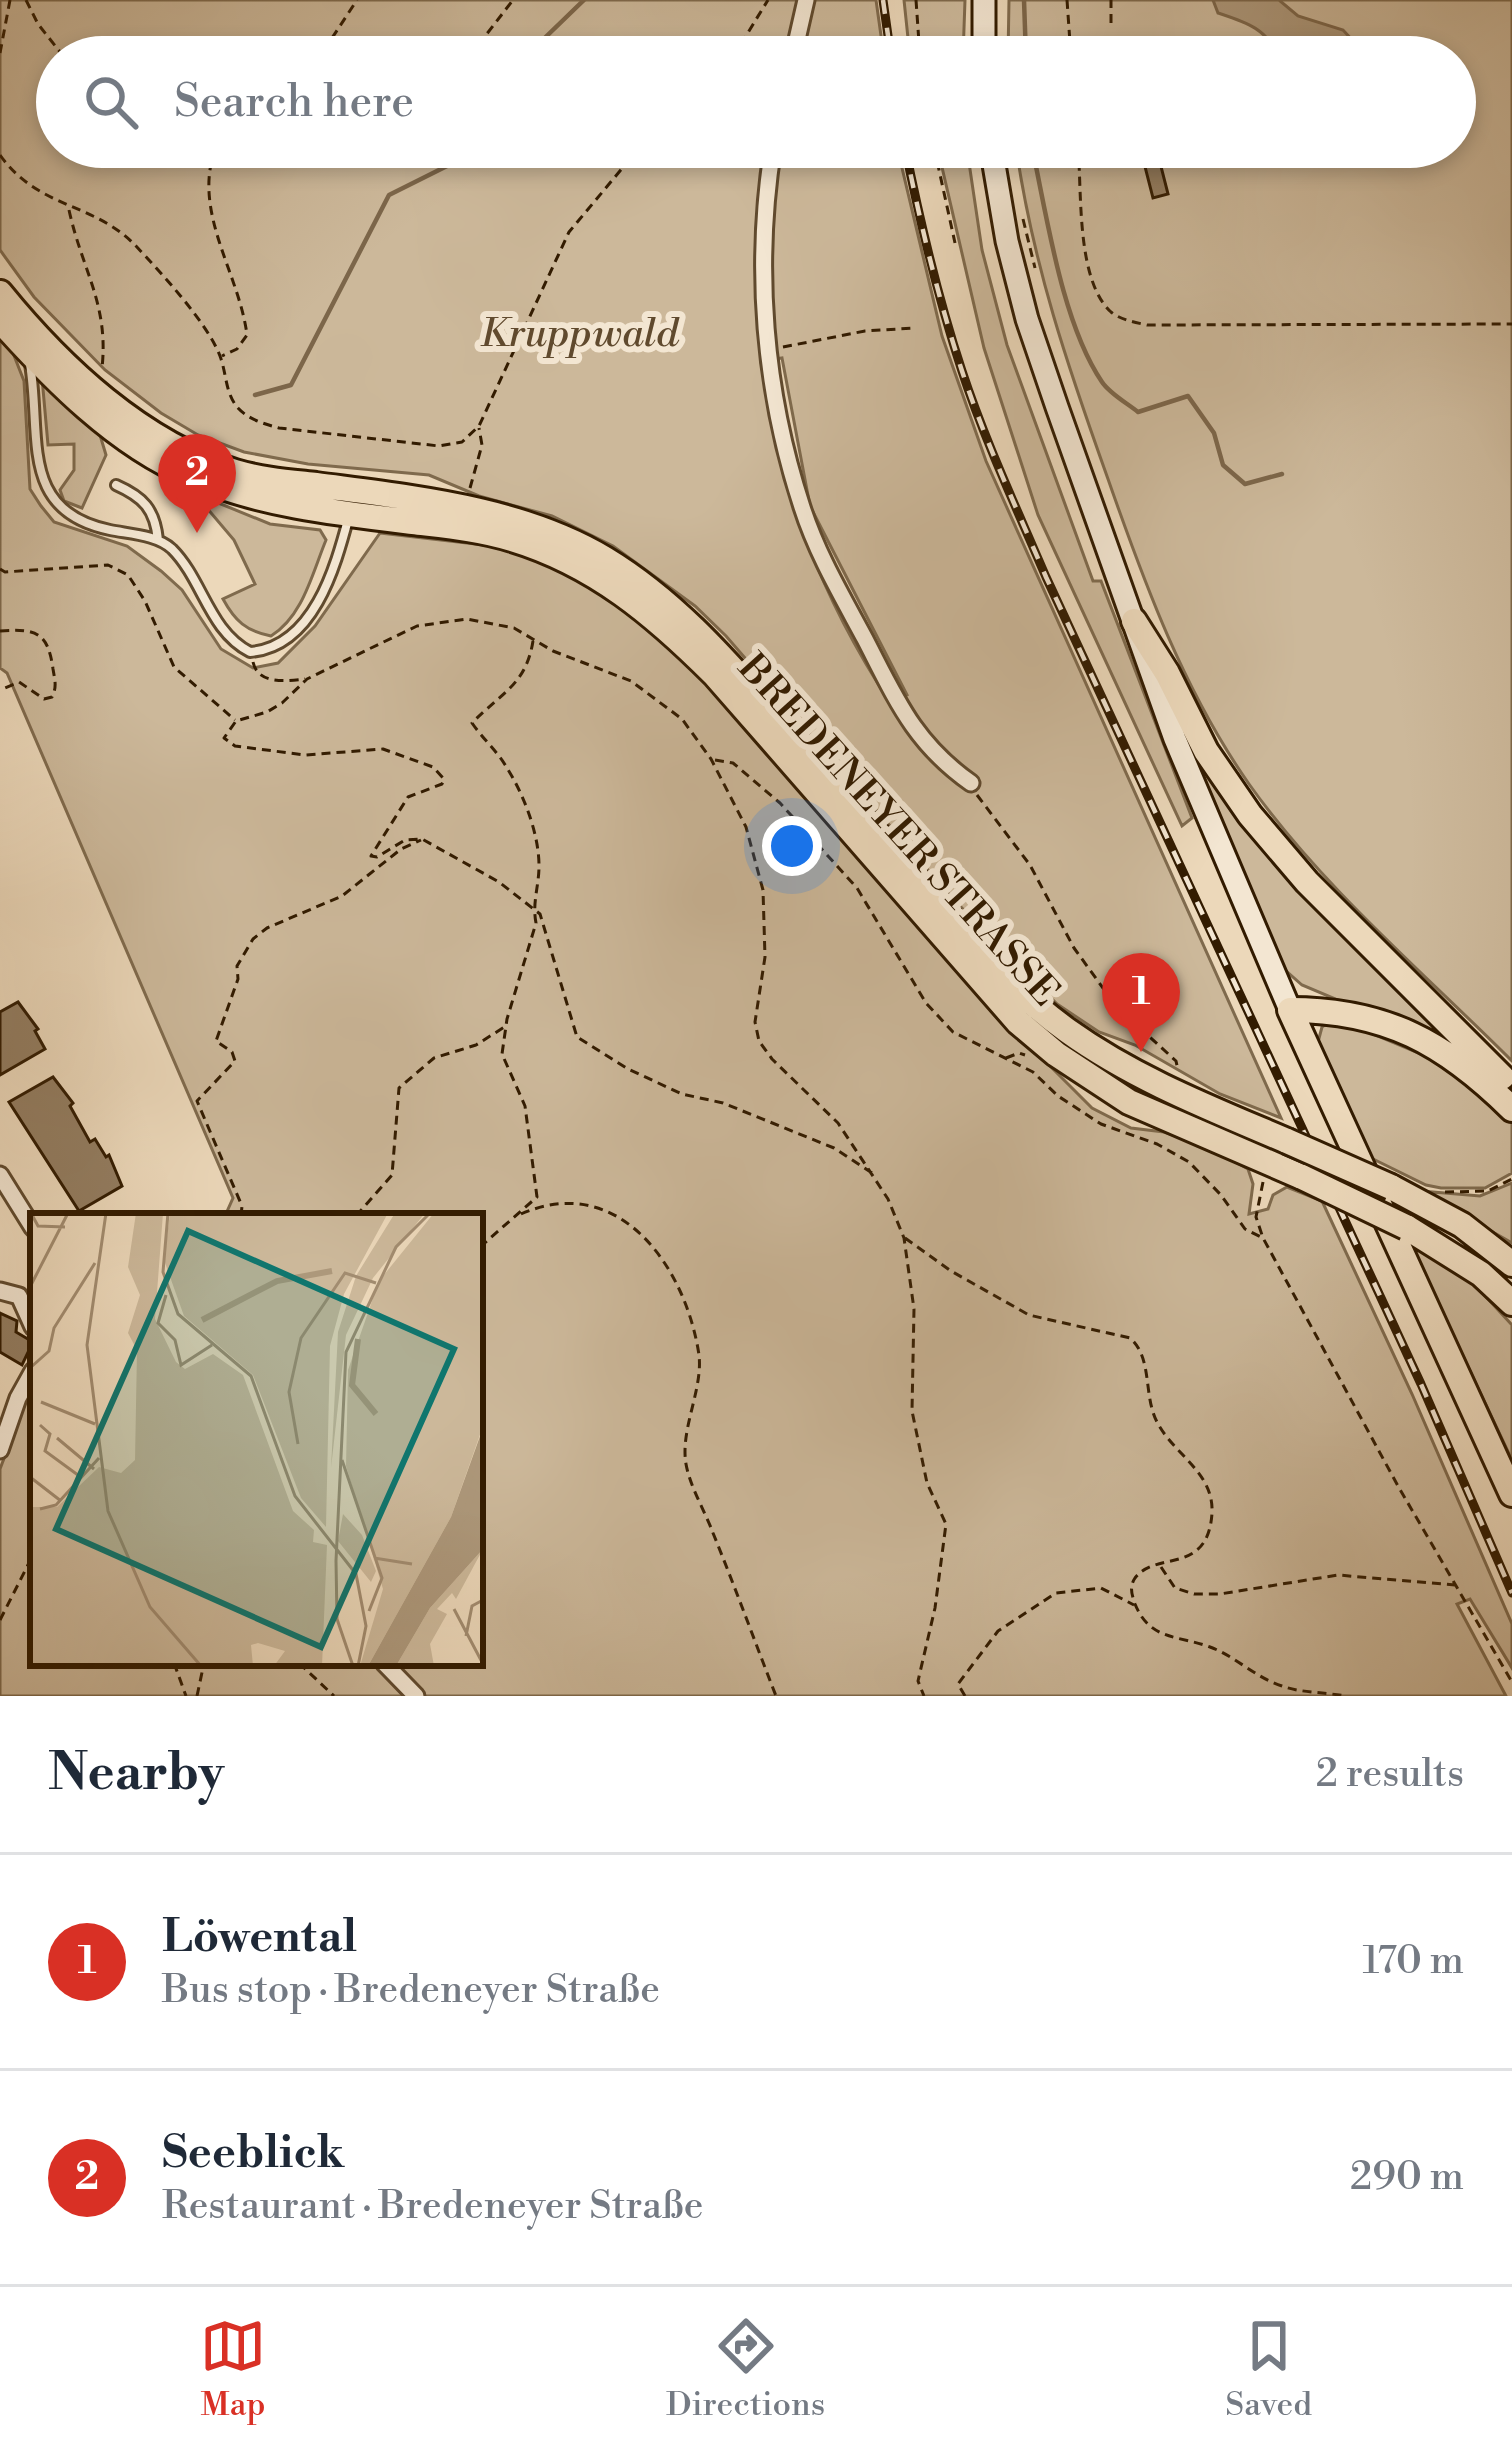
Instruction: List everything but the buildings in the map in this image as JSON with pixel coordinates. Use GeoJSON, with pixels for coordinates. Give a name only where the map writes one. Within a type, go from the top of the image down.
{"type":"FeatureCollection","features":[{"type":"Feature","properties":{"kind":"main road"},"geometry":{"type":"LineString","coordinates":[[984,0],[984,36]]}},
{"type":"Feature","properties":{"kind":"main road"},"geometry":{"type":"LineString","coordinates":[[995,168],[1027,319],[1175,739],[1290,1010],[1512,1493]]}},
{"type":"Feature","properties":{"kind":"main road","name":"BREDENEYER STRASSE"},"geometry":{"type":"LineString","coordinates":[[0,292],[84,380],[161,439],[237,472],[509,537],[595,573],[634,600],[715,675],[1018,1022],[1056,1054],[1130,1102],[1406,1227],[1481,1274],[1512,1304]]}},
{"type":"Feature","properties":{"kind":"main road","name":"BREDENEYER STRASSE"},"geometry":{"type":"LineString","coordinates":[[0,320],[118,430],[187,474],[284,506],[352,503],[514,520],[603,558],[645,586],[727,662],[959,928],[1069,1031],[1132,1071],[1390,1186],[1462,1225],[1512,1264]]}},
{"type":"Feature","properties":{"kind":"main road"},"geometry":{"type":"LineString","coordinates":[[1134,621],[1167,673],[1206,751],[1250,815],[1307,882],[1512,1087]]}},
{"type":"Feature","properties":{"kind":"main road"},"geometry":{"type":"LineString","coordinates":[[1290,1010],[1341,1010],[1438,1046],[1471,1069],[1512,1109]]}},
{"type":"Feature","properties":{"kind":"street"},"geometry":{"type":"LineString","coordinates":[[798,36],[806,0]]}},
{"type":"Feature","properties":{"kind":"street"},"geometry":{"type":"LineString","coordinates":[[771,168],[761,272],[779,426],[802,509],[820,554],[913,731],[939,760],[971,783]]}},
{"type":"Feature","properties":{"kind":"street"},"geometry":{"type":"LineString","coordinates":[[0,1175],[30,1223]]}},
{"type":"Feature","properties":{"kind":"street"},"geometry":{"type":"LineString","coordinates":[[0,1291],[19,1296],[30,1320]]}},
{"type":"Feature","properties":{"kind":"street"},"geometry":{"type":"LineString","coordinates":[[0,1450],[9,1396],[30,1374]]}},
{"type":"Feature","properties":{"kind":"street"},"geometry":{"type":"LineString","coordinates":[[387,1666],[416,1696]]}},
{"type":"Feature","properties":{"kind":"lane"},"geometry":{"type":"LineString","coordinates":[[27,350],[42,479],[52,500],[90,526],[170,546],[220,626],[250,652],[272,650],[303,627],[339,556],[352,503]]}},
{"type":"Feature","properties":{"kind":"lane"},"geometry":{"type":"LineString","coordinates":[[116,484],[140,495],[151,510],[158,540]]}},
{"type":"Feature","properties":{"kind":"path"},"geometry":{"type":"LineString","coordinates":[[0,53],[10,0]]}},
{"type":"Feature","properties":{"kind":"path"},"geometry":{"type":"LineString","coordinates":[[26,0],[47,36]]}},
{"type":"Feature","properties":{"kind":"path"},"geometry":{"type":"LineString","coordinates":[[333,36],[357,0]]}},
{"type":"Feature","properties":{"kind":"path"},"geometry":{"type":"LineString","coordinates":[[485,36],[513,0]]}},
{"type":"Feature","properties":{"kind":"path"},"geometry":{"type":"LineString","coordinates":[[748,36],[768,0]]}},
{"type":"Feature","properties":{"kind":"path"},"geometry":{"type":"LineString","coordinates":[[916,0],[919,36]]}},
{"type":"Feature","properties":{"kind":"path"},"geometry":{"type":"LineString","coordinates":[[1067,0],[1070,36]]}},
{"type":"Feature","properties":{"kind":"path"},"geometry":{"type":"LineString","coordinates":[[1111,0],[1111,23]]}},
{"type":"Feature","properties":{"kind":"path"},"geometry":{"type":"LineString","coordinates":[[0,154],[26,183],[69,209],[103,218],[134,244],[206,332],[220,356],[228,393],[240,411],[255,421],[440,446],[462,442],[478,426],[569,232],[622,168]]}},
{"type":"Feature","properties":{"kind":"path"},"geometry":{"type":"LineString","coordinates":[[209,168],[208,202],[243,306],[247,335],[237,350],[220,356]]}},
{"type":"Feature","properties":{"kind":"path"},"geometry":{"type":"LineString","coordinates":[[939,168],[955,243]]}},
{"type":"Feature","properties":{"kind":"path"},"geometry":{"type":"LineString","coordinates":[[1080,168],[1091,279],[1110,311],[1125,320],[1147,325],[1512,324]]}},
{"type":"Feature","properties":{"kind":"path"},"geometry":{"type":"LineString","coordinates":[[1020,205],[1038,285]]}},
{"type":"Feature","properties":{"kind":"path"},"geometry":{"type":"LineString","coordinates":[[69,209],[77,248],[104,319],[102,370]]}},
{"type":"Feature","properties":{"kind":"path"},"geometry":{"type":"LineString","coordinates":[[769,350],[865,331],[916,328]]}},
{"type":"Feature","properties":{"kind":"path"},"geometry":{"type":"LineString","coordinates":[[468,495],[482,445],[478,426]]}},
{"type":"Feature","properties":{"kind":"path"},"geometry":{"type":"LineString","coordinates":[[0,569],[108,565],[128,575],[174,667],[236,721]]}},
{"type":"Feature","properties":{"kind":"path"},"geometry":{"type":"LineString","coordinates":[[872,1173],[812,1139],[723,1103],[682,1094],[628,1069],[577,1037],[540,914],[499,882],[422,839],[404,840],[370,856],[408,796],[442,784],[443,777],[433,766],[383,749],[304,755],[235,746],[224,738],[236,721],[282,703],[307,679],[417,626],[467,619],[514,628],[631,680],[682,719],[711,759],[746,827],[763,890],[765,957],[755,1022],[759,1041],[838,1123],[872,1173],[904,1238],[914,1309],[912,1412],[927,1483],[946,1524],[935,1608],[918,1681],[924,1696]]}},
{"type":"Feature","properties":{"kind":"path"},"geometry":{"type":"LineString","coordinates":[[0,631],[45,639],[51,647],[56,689],[48,699],[19,682],[0,690]]}},
{"type":"Feature","properties":{"kind":"path"},"geometry":{"type":"LineString","coordinates":[[483,1245],[537,1197],[525,1106],[502,1054],[536,922],[539,866],[533,827],[505,764],[472,723],[529,666],[533,639]]}},
{"type":"Feature","properties":{"kind":"path"},"geometry":{"type":"LineString","coordinates":[[250,652],[255,671],[263,678],[307,679]]}},
{"type":"Feature","properties":{"kind":"path"},"geometry":{"type":"LineString","coordinates":[[711,759],[733,763],[780,802],[857,888],[916,989],[953,1032],[1033,1072],[1058,1096],[1101,1124],[1157,1144],[1189,1162],[1245,1228],[1263,1238]]}},
{"type":"Feature","properties":{"kind":"path"},"geometry":{"type":"LineString","coordinates":[[971,783],[982,805],[1030,865],[1075,948],[1116,1006],[1176,1061],[1179,1074]]}},
{"type":"Feature","properties":{"kind":"path"},"geometry":{"type":"LineString","coordinates":[[242,1213],[197,1101],[235,1061],[232,1052],[216,1041],[238,979],[236,966],[242,952],[267,928],[342,896],[401,849],[422,839]]}},
{"type":"Feature","properties":{"kind":"path"},"geometry":{"type":"LineString","coordinates":[[359,1213],[392,1175],[399,1088],[434,1058],[476,1045],[508,1025]]}},
{"type":"Feature","properties":{"kind":"path"},"geometry":{"type":"LineString","coordinates":[[1269,1164],[1256,1217],[1263,1238],[1512,1682]]}},
{"type":"Feature","properties":{"kind":"path"},"geometry":{"type":"LineString","coordinates":[[1438,1191],[1488,1191],[1512,1179]]}},
{"type":"Feature","properties":{"kind":"path"},"geometry":{"type":"LineString","coordinates":[[520,1215],[535,1208],[584,1202],[626,1219],[662,1255],[699,1358],[686,1463],[776,1696]]}},
{"type":"Feature","properties":{"kind":"path"},"geometry":{"type":"LineString","coordinates":[[904,1238],[1029,1315],[1130,1338],[1140,1346],[1155,1418],[1168,1439],[1194,1464],[1212,1508],[1210,1526],[1194,1553],[1134,1580],[1131,1590],[1136,1606],[1162,1637],[1211,1647],[1280,1686],[1345,1696]]}},
{"type":"Feature","properties":{"kind":"path"},"geometry":{"type":"LineString","coordinates":[[0,1619],[30,1562]]}},
{"type":"Feature","properties":{"kind":"path"},"geometry":{"type":"LineString","coordinates":[[1160,1566],[1175,1588],[1194,1594],[1338,1575],[1455,1585]]}},
{"type":"Feature","properties":{"kind":"path"},"geometry":{"type":"LineString","coordinates":[[965,1696],[958,1684],[998,1631],[1056,1593],[1101,1588],[1136,1606]]}},
{"type":"Feature","properties":{"kind":"path"},"geometry":{"type":"LineString","coordinates":[[175,1666],[186,1696]]}},
{"type":"Feature","properties":{"kind":"path"},"geometry":{"type":"LineString","coordinates":[[197,1696],[203,1666]]}},
{"type":"Feature","properties":{"kind":"path"},"geometry":{"type":"LineString","coordinates":[[302,1666],[334,1696]]}},
{"type":"Feature","properties":{"kind":"green space","name":"Kruppwald"},"geometry":{"type":"Polygon","coordinates":[[[0,0],[876,0],[881,36],[36,36],[36,168],[902,168],[942,336],[986,461],[1281,1118],[1220,1094],[1135,1045],[1099,1032],[1057,1004],[954,900],[726,636],[695,606],[613,546],[552,516],[479,496],[429,475],[308,464],[244,452],[198,435],[105,370],[34,297],[0,250],[0,0]],[[782,358],[761,361],[779,453],[824,582],[891,704],[907,695],[810,506],[782,358]]]}},
{"type":"Feature","properties":{"kind":"green space"},"geometry":{"type":"Polygon","coordinates":[[[904,0],[965,0],[964,36],[908,36],[904,0]]]}},
{"type":"Feature","properties":{"kind":"green space"},"geometry":{"type":"Polygon","coordinates":[[[1009,0],[1512,0],[1512,1061],[1308,858],[1249,784],[1205,712],[1152,598],[1079,396],[1042,274],[1019,168],[1476,168],[1476,36],[1008,36],[1009,0]]]}},
{"type":"Feature","properties":{"kind":"green space"},"geometry":{"type":"Polygon","coordinates":[[[942,168],[970,168],[982,250],[1007,345],[1093,581],[1101,581],[1192,818],[1182,826],[1038,515],[984,348],[942,168]]]}},
{"type":"Feature","properties":{"kind":"green space"},"geometry":{"type":"Polygon","coordinates":[[[0,337],[13,353],[24,381],[30,489],[41,506],[54,522],[127,546],[161,571],[182,590],[221,649],[253,668],[278,663],[315,626],[380,533],[511,548],[566,568],[666,636],[991,1007],[1092,1108],[1131,1128],[1164,1132],[1209,1147],[1248,1169],[1253,1184],[1249,1214],[1268,1209],[1273,1195],[1287,1187],[1322,1201],[1512,1624],[1512,1668],[1470,1599],[1457,1604],[1506,1696],[0,1696],[0,1469],[30,1390],[30,1666],[483,1666],[483,1213],[226,1213],[233,1198],[7,673],[0,668],[0,337]]]}},
{"type":"Feature","properties":{"kind":"green space"},"geometry":{"type":"Polygon","coordinates":[[[42,378],[97,425],[106,455],[82,508],[64,501],[60,490],[74,470],[74,444],[48,445],[42,378]]]}},
{"type":"Feature","properties":{"kind":"green space"},"geometry":{"type":"Polygon","coordinates":[[[211,500],[270,524],[320,530],[326,540],[299,606],[271,636],[242,624],[223,599],[255,584],[234,540],[206,507],[211,500]]]}},
{"type":"Feature","properties":{"kind":"green space"},"geometry":{"type":"Polygon","coordinates":[[[1181,723],[1473,1057],[1302,985],[1284,969],[1181,723]]]}},
{"type":"Feature","properties":{"kind":"green space"},"geometry":{"type":"Polygon","coordinates":[[[1335,1018],[1457,1069],[1512,1117],[1512,1173],[1485,1188],[1441,1188],[1369,1157],[1318,1042],[1322,1027],[1335,1018]]]}},
{"type":"Feature","properties":{"kind":"green space"},"geometry":{"type":"Polygon","coordinates":[[[1512,1183],[1512,1243],[1421,1191],[1480,1196],[1512,1183]]]}},
{"type":"Feature","properties":{"kind":"green space"},"geometry":{"type":"Polygon","coordinates":[[[1411,1246],[1464,1273],[1512,1325],[1512,1460],[1411,1246]]]}},
{"type":"Feature","properties":{"kind":"shaded area"},"geometry":{"type":"Polygon","coordinates":[[[1213,0],[1279,0],[1298,16],[1349,36],[1264,36],[1218,13],[1213,0]]]}},
{"type":"Feature","properties":{"kind":"waterway"},"geometry":{"type":"LineString","coordinates":[[547,36],[584,0]]}},
{"type":"Feature","properties":{"kind":"waterway"},"geometry":{"type":"LineString","coordinates":[[1024,0],[1025,36]]}},
{"type":"Feature","properties":{"kind":"waterway"},"geometry":{"type":"LineString","coordinates":[[255,395],[291,385],[389,195],[443,168]]}},
{"type":"Feature","properties":{"kind":"waterway"},"geometry":{"type":"LineString","coordinates":[[1036,168],[1066,300],[1102,382],[1138,412],[1188,396],[1214,433],[1223,465],[1245,484],[1282,474]]}},
{"type":"Feature","properties":{"kind":"railway"},"geometry":{"type":"LineString","coordinates":[[883,0],[888,36]]}},
{"type":"Feature","properties":{"kind":"railway"},"geometry":{"type":"LineString","coordinates":[[909,168],[945,316],[1002,475],[1421,1384],[1512,1593]]}},
{"type":"Feature","properties":{"kind":"place","name":"Seeblick"},"geometry":{"type":"Point","coordinates":[197,533]}},
{"type":"Feature","properties":{"kind":"place","name":"Löwental"},"geometry":{"type":"Point","coordinates":[1141,1052]}}]}
